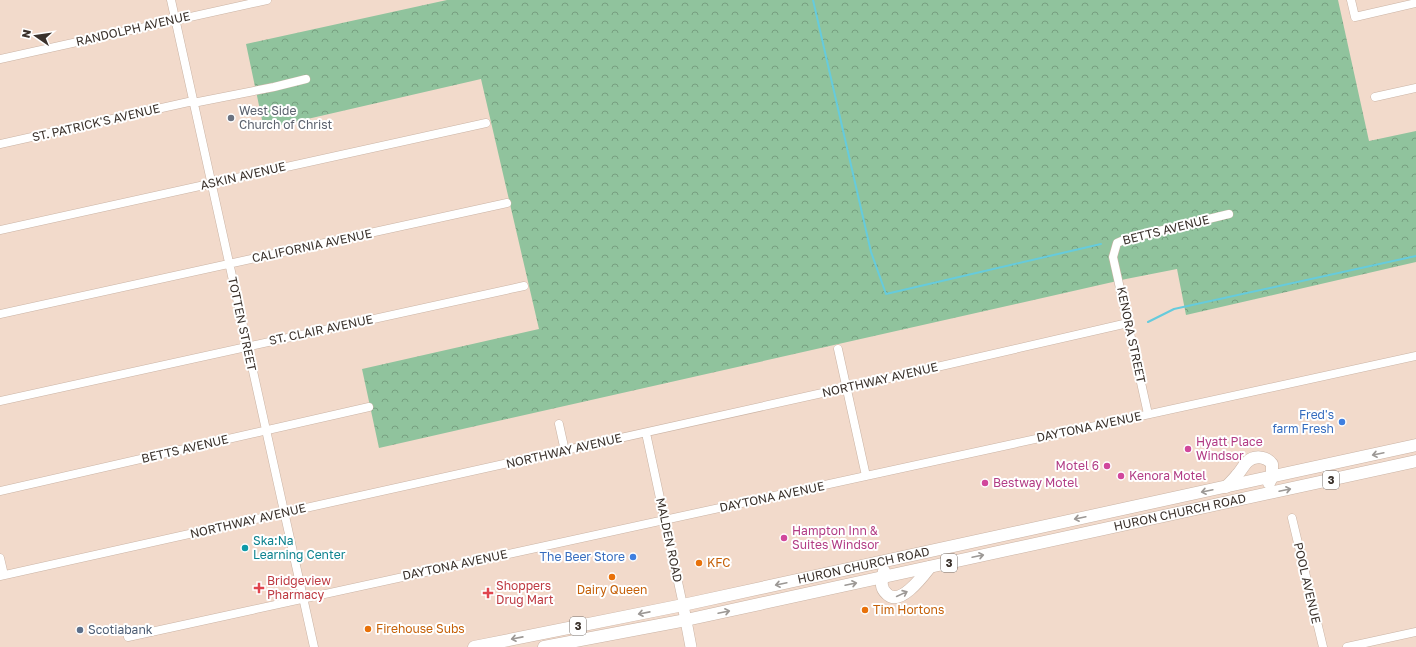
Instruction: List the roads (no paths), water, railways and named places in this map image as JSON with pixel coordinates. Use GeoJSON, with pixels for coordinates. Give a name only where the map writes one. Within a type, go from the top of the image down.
{"type":"FeatureCollection","features":[{"type":"Feature","properties":{"kind":"highway","name":"HURON CHURCH ROAD"},"geometry":{"type":"LineString","coordinates":[[474,647],[683,605],[1416,445]]}},
{"type":"Feature","properties":{"kind":"highway"},"geometry":{"type":"LineString","coordinates":[[1226,487],[1248,461],[1262,457],[1270,461],[1273,468],[1272,477],[1263,490],[1247,498]]}},
{"type":"Feature","properties":{"kind":"highway","name":"HURON CHURCH ROAD"},"geometry":{"type":"LineString","coordinates":[[544,647],[686,620],[1416,461]]}},
{"type":"Feature","properties":{"kind":"highway"},"geometry":{"type":"LineString","coordinates":[[887,560],[881,585],[883,591],[888,596],[895,597],[906,594],[930,567]]}},
{"type":"Feature","properties":{"kind":"main road","name":"MALDEN ROAD"},"geometry":{"type":"LineString","coordinates":[[683,605],[691,647]]}},
{"type":"Feature","properties":{"kind":"street","name":"TOTTEN STREET"},"geometry":{"type":"LineString","coordinates":[[171,0],[314,647]]}},
{"type":"Feature","properties":{"kind":"street","name":"RANDOLPH AVENUE"},"geometry":{"type":"LineString","coordinates":[[0,59],[267,0]]}},
{"type":"Feature","properties":{"kind":"street"},"geometry":{"type":"LineString","coordinates":[[1351,0],[1355,17],[1416,3]]}},
{"type":"Feature","properties":{"kind":"street","name":"ST. PATRICK'S AVENUE"},"geometry":{"type":"LineString","coordinates":[[0,144],[306,79]]}},
{"type":"Feature","properties":{"kind":"street"},"geometry":{"type":"LineString","coordinates":[[1376,97],[1416,88]]}},
{"type":"Feature","properties":{"kind":"street","name":"ASKIN AVENUE"},"geometry":{"type":"LineString","coordinates":[[0,230],[486,122]]}},
{"type":"Feature","properties":{"kind":"street","name":"CALIFORNIA AVENUE"},"geometry":{"type":"LineString","coordinates":[[0,314],[506,203]]}},
{"type":"Feature","properties":{"kind":"street","name":"BETTS AVENUE"},"geometry":{"type":"LineString","coordinates":[[1113,257],[1117,243],[1126,239],[1229,214]]}},
{"type":"Feature","properties":{"kind":"street","name":"KENORA STREET"},"geometry":{"type":"LineString","coordinates":[[1113,257],[1148,414]]}},
{"type":"Feature","properties":{"kind":"street","name":"ST. CLAIR AVENUE"},"geometry":{"type":"LineString","coordinates":[[0,401],[524,286]]}},
{"type":"Feature","properties":{"kind":"street","name":"NORTHWAY AVENUE"},"geometry":{"type":"LineString","coordinates":[[2,575],[646,433],[1128,323]]}},
{"type":"Feature","properties":{"kind":"street"},"geometry":{"type":"LineString","coordinates":[[838,349],[866,476]]}},
{"type":"Feature","properties":{"kind":"street","name":"DAYTONA AVENUE"},"geometry":{"type":"LineString","coordinates":[[128,637],[1416,356]]}},
{"type":"Feature","properties":{"kind":"street","name":"BETTS AVENUE"},"geometry":{"type":"LineString","coordinates":[[0,491],[369,407]]}},
{"type":"Feature","properties":{"kind":"street"},"geometry":{"type":"LineString","coordinates":[[559,424],[565,451]]}},
{"type":"Feature","properties":{"kind":"street","name":"MALDEN ROAD"},"geometry":{"type":"LineString","coordinates":[[646,433],[683,605]]}},
{"type":"Feature","properties":{"kind":"street","name":"POOL AVENUE"},"geometry":{"type":"LineString","coordinates":[[1292,518],[1323,647]]}},
{"type":"Feature","properties":{"kind":"street"},"geometry":{"type":"LineString","coordinates":[[0,558],[2,575]]}},
{"type":"Feature","properties":{"kind":"street"},"geometry":{"type":"LineString","coordinates":[[1347,647],[1416,632]]}},
{"type":"Feature","properties":{"kind":"waterway"},"geometry":{"type":"LineString","coordinates":[[813,0],[871,252],[886,294],[1101,244]]}},
{"type":"Feature","properties":{"kind":"waterway"},"geometry":{"type":"LineString","coordinates":[[1148,322],[1174,309],[1416,256]]}},
{"type":"Feature","properties":{"kind":"place","name":"West Side Church of Christ"},"geometry":{"type":"Point","coordinates":[231,118]}},
{"type":"Feature","properties":{"kind":"place","name":"Fred's farm Fresh"},"geometry":{"type":"Point","coordinates":[1342,422]}},
{"type":"Feature","properties":{"kind":"place","name":"Hyatt Place Windsor"},"geometry":{"type":"Point","coordinates":[1188,449]}},
{"type":"Feature","properties":{"kind":"place","name":"Motel 6"},"geometry":{"type":"Point","coordinates":[1107,466]}},
{"type":"Feature","properties":{"kind":"place","name":"Kenora Motel"},"geometry":{"type":"Point","coordinates":[1121,476]}},
{"type":"Feature","properties":{"kind":"place","name":"Bestway Motel"},"geometry":{"type":"Point","coordinates":[985,483]}},
{"type":"Feature","properties":{"kind":"place","name":"Hampton Inn & Suites Windsor"},"geometry":{"type":"Point","coordinates":[784,538]}},
{"type":"Feature","properties":{"kind":"place","name":"Ska:Na Learning Center"},"geometry":{"type":"Point","coordinates":[245,548]}},
{"type":"Feature","properties":{"kind":"place","name":"The Beer Store"},"geometry":{"type":"Point","coordinates":[633,557]}},
{"type":"Feature","properties":{"kind":"place","name":"KFC"},"geometry":{"type":"Point","coordinates":[699,563]}},
{"type":"Feature","properties":{"kind":"place","name":"Dairy Queen"},"geometry":{"type":"Point","coordinates":[612,577]}},
{"type":"Feature","properties":{"kind":"place","name":"Bridgeview Pharmacy"},"geometry":{"type":"Point","coordinates":[259,588]}},
{"type":"Feature","properties":{"kind":"place","name":"Shoppers Drug Mart"},"geometry":{"type":"Point","coordinates":[488,593]}},
{"type":"Feature","properties":{"kind":"place","name":"Tim Hortons"},"geometry":{"type":"Point","coordinates":[865,610]}},
{"type":"Feature","properties":{"kind":"place","name":"Firehouse Subs"},"geometry":{"type":"Point","coordinates":[368,629]}},
{"type":"Feature","properties":{"kind":"place","name":"Scotiabank"},"geometry":{"type":"Point","coordinates":[80,630]}}]}
